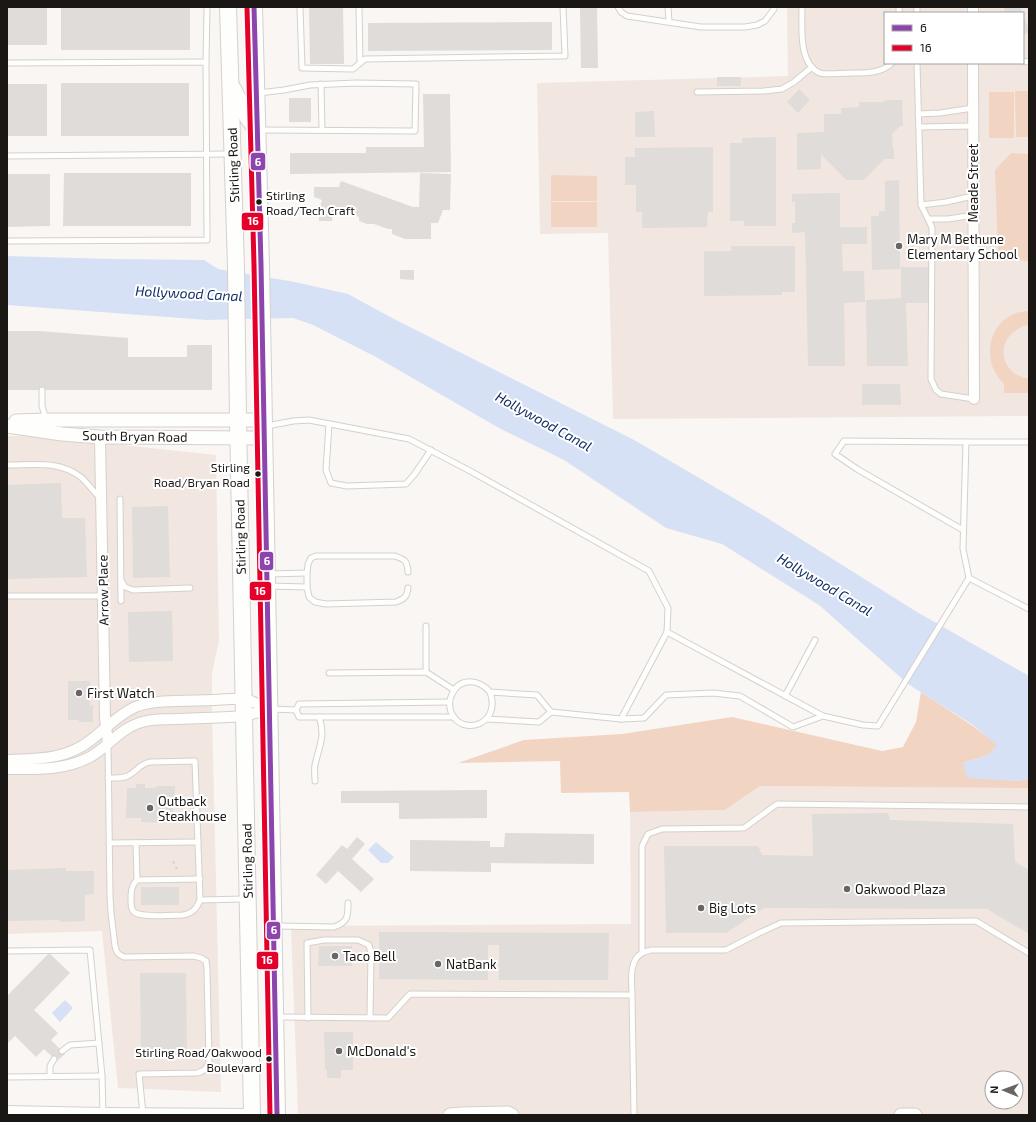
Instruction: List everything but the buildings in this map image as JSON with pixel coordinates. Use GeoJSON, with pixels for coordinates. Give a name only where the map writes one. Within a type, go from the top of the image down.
{"type":"FeatureCollection","features":[{"type":"Feature","properties":{"kind":"main road","name":"Stirling Road"},"geometry":{"type":"LineString","coordinates":[[228,7],[236,267],[238,438],[253,1115]]}},
{"type":"Feature","properties":{"kind":"main road","name":"Stirling Road"},"geometry":{"type":"LineString","coordinates":[[254,7],[261,265],[277,1115]]}},
{"type":"Feature","properties":{"kind":"main road"},"geometry":{"type":"LineString","coordinates":[[230,84],[248,118],[257,130]]}},
{"type":"Feature","properties":{"kind":"main road"},"geometry":{"type":"LineString","coordinates":[[233,154],[240,160],[248,173],[259,199]]}},
{"type":"Feature","properties":{"kind":"street","name":"Meade Street"},"geometry":{"type":"LineString","coordinates":[[973,64],[974,398]]}},
{"type":"Feature","properties":{"kind":"street","name":"South Bryan Road"},"geometry":{"type":"LineString","coordinates":[[7,422],[46,420],[238,420],[264,428]]}},
{"type":"Feature","properties":{"kind":"street","name":"South Bryan Road"},"geometry":{"type":"LineString","coordinates":[[7,426],[100,437],[238,438],[264,428]]}},
{"type":"Feature","properties":{"kind":"street","name":"Arrow Place"},"geometry":{"type":"LineString","coordinates":[[100,437],[105,718],[108,743]]}},
{"type":"Feature","properties":{"kind":"street"},"geometry":{"type":"LineString","coordinates":[[7,760],[49,758],[63,755],[90,741],[122,714],[145,704],[160,702],[244,699],[269,709]]}},
{"type":"Feature","properties":{"kind":"street"},"geometry":{"type":"LineString","coordinates":[[7,769],[44,768],[79,762],[101,749],[121,732],[133,725],[146,721],[244,716],[269,709]]}},
{"type":"Feature","properties":{"kind":"street"},"geometry":{"type":"LineString","coordinates":[[7,1111],[103,1114],[253,1115]]}},
{"type":"Feature","properties":{"kind":"street"},"geometry":{"type":"LineString","coordinates":[[450,1115],[508,1113],[512,1115]]}},
{"type":"Feature","properties":{"kind":"street"},"geometry":{"type":"LineString","coordinates":[[901,1115],[915,1115]]}},
{"type":"Feature","properties":{"kind":"lane"},"geometry":{"type":"LineString","coordinates":[[7,241],[207,240],[207,7]]}},
{"type":"Feature","properties":{"kind":"lane"},"geometry":{"type":"LineString","coordinates":[[300,7],[302,68],[353,69],[366,59],[565,56],[563,7]]}},
{"type":"Feature","properties":{"kind":"lane"},"geometry":{"type":"LineString","coordinates":[[359,7],[360,63]]}},
{"type":"Feature","properties":{"kind":"lane"},"geometry":{"type":"LineString","coordinates":[[618,7],[621,12],[628,16],[701,27],[744,27],[757,25],[765,21],[774,10],[774,7]]}},
{"type":"Feature","properties":{"kind":"lane"},"geometry":{"type":"LineString","coordinates":[[668,7],[669,22]]}},
{"type":"Feature","properties":{"kind":"lane"},"geometry":{"type":"LineString","coordinates":[[802,7],[802,42],[805,57],[812,67],[820,73],[860,73],[879,71],[890,64]]}},
{"type":"Feature","properties":{"kind":"lane"},"geometry":{"type":"LineString","coordinates":[[7,63],[206,62]]}},
{"type":"Feature","properties":{"kind":"lane"},"geometry":{"type":"LineString","coordinates":[[917,64],[921,205],[932,228],[932,379],[936,390],[941,394],[974,398]]}},
{"type":"Feature","properties":{"kind":"lane"},"geometry":{"type":"LineString","coordinates":[[697,92],[764,91],[782,89],[794,82],[812,67]]}},
{"type":"Feature","properties":{"kind":"lane"},"geometry":{"type":"LineString","coordinates":[[321,84],[322,130]]}},
{"type":"Feature","properties":{"kind":"lane"},"geometry":{"type":"LineString","coordinates":[[256,93],[321,84],[416,84],[415,131],[257,130]]}},
{"type":"Feature","properties":{"kind":"lane"},"geometry":{"type":"LineString","coordinates":[[918,114],[953,112],[973,108]]}},
{"type":"Feature","properties":{"kind":"lane"},"geometry":{"type":"LineString","coordinates":[[919,127],[973,126]]}},
{"type":"Feature","properties":{"kind":"lane"},"geometry":{"type":"LineString","coordinates":[[7,156],[233,154]]}},
{"type":"Feature","properties":{"kind":"lane"},"geometry":{"type":"LineString","coordinates":[[921,205],[946,202],[973,196]]}},
{"type":"Feature","properties":{"kind":"lane"},"geometry":{"type":"LineString","coordinates":[[928,219],[948,219],[974,215]]}},
{"type":"Feature","properties":{"kind":"lane"},"geometry":{"type":"LineString","coordinates":[[42,390],[42,406],[46,420],[54,432]]}},
{"type":"Feature","properties":{"kind":"lane"},"geometry":{"type":"LineString","coordinates":[[264,428],[293,420],[309,420],[409,439],[472,472],[649,571],[668,608],[667,632],[621,718]]}},
{"type":"Feature","properties":{"kind":"lane"},"geometry":{"type":"LineString","coordinates":[[329,424],[326,470],[331,484],[347,486],[406,484],[414,475],[430,450]]}},
{"type":"Feature","properties":{"kind":"lane"},"geometry":{"type":"LineString","coordinates":[[963,530],[856,469],[835,454],[844,441],[1029,442]]}},
{"type":"Feature","properties":{"kind":"lane"},"geometry":{"type":"LineString","coordinates":[[667,632],[823,716],[863,725],[878,726],[969,578],[963,549],[966,442]]}},
{"type":"Feature","properties":{"kind":"lane"},"geometry":{"type":"LineString","coordinates":[[7,465],[51,464],[65,468],[81,478],[101,500]]}},
{"type":"Feature","properties":{"kind":"lane"},"geometry":{"type":"LineString","coordinates":[[120,499],[121,601]]}},
{"type":"Feature","properties":{"kind":"lane"},"geometry":{"type":"LineString","coordinates":[[408,572],[407,564],[403,559],[395,556],[316,556],[311,558],[308,564],[307,573],[309,597],[315,602],[326,604],[396,602],[404,599],[408,588]]}},
{"type":"Feature","properties":{"kind":"lane"},"geometry":{"type":"LineString","coordinates":[[267,580],[307,573]]}},
{"type":"Feature","properties":{"kind":"lane"},"geometry":{"type":"LineString","coordinates":[[969,578],[1029,610]]}},
{"type":"Feature","properties":{"kind":"lane"},"geometry":{"type":"LineString","coordinates":[[121,579],[125,587],[133,590],[190,588]]}},
{"type":"Feature","properties":{"kind":"lane"},"geometry":{"type":"LineString","coordinates":[[267,580],[307,587]]}},
{"type":"Feature","properties":{"kind":"lane"},"geometry":{"type":"LineString","coordinates":[[7,596],[103,596]]}},
{"type":"Feature","properties":{"kind":"lane"},"geometry":{"type":"LineString","coordinates":[[426,626],[426,672]]}},
{"type":"Feature","properties":{"kind":"lane"},"geometry":{"type":"LineString","coordinates":[[785,696],[815,640]]}},
{"type":"Feature","properties":{"kind":"lane"},"geometry":{"type":"LineString","coordinates":[[329,673],[426,672],[454,690]]}},
{"type":"Feature","properties":{"kind":"lane"},"geometry":{"type":"LineString","coordinates":[[466,682],[479,683],[490,692],[493,706],[491,713],[487,719],[481,723],[466,725],[459,722],[450,710],[449,702],[454,690],[466,682]]}},
{"type":"Feature","properties":{"kind":"lane"},"geometry":{"type":"LineString","coordinates":[[490,692],[537,695],[551,712]]}},
{"type":"Feature","properties":{"kind":"lane"},"geometry":{"type":"LineString","coordinates":[[487,719],[539,722],[551,712],[621,718],[644,718],[666,695],[713,693],[740,696],[793,727],[823,716]]}},
{"type":"Feature","properties":{"kind":"lane"},"geometry":{"type":"LineString","coordinates":[[449,702],[299,704],[296,710],[299,717],[454,717]]}},
{"type":"Feature","properties":{"kind":"lane"},"geometry":{"type":"LineString","coordinates":[[269,709],[296,710]]}},
{"type":"Feature","properties":{"kind":"lane"},"geometry":{"type":"LineString","coordinates":[[315,781],[315,767],[322,737],[322,726],[319,717]]}},
{"type":"Feature","properties":{"kind":"lane"},"geometry":{"type":"LineString","coordinates":[[108,743],[111,913],[117,952],[124,957],[194,956],[206,961],[207,969],[209,1063],[203,1072],[197,1073],[139,1074],[143,1114]]}},
{"type":"Feature","properties":{"kind":"lane"},"geometry":{"type":"LineString","coordinates":[[108,778],[126,777],[131,775],[144,763],[195,761],[200,900],[198,905],[190,914],[139,915],[132,910],[131,890],[133,884],[137,880],[136,843]]}},
{"type":"Feature","properties":{"kind":"lane"},"geometry":{"type":"LineString","coordinates":[[642,953],[642,846],[648,834],[662,829],[744,828],[777,804],[1029,807]]}},
{"type":"Feature","properties":{"kind":"lane"},"geometry":{"type":"LineString","coordinates":[[109,843],[198,842]]}},
{"type":"Feature","properties":{"kind":"lane"},"geometry":{"type":"LineString","coordinates":[[137,880],[200,879]]}},
{"type":"Feature","properties":{"kind":"lane"},"geometry":{"type":"LineString","coordinates":[[200,900],[248,899]]}},
{"type":"Feature","properties":{"kind":"lane"},"geometry":{"type":"LineString","coordinates":[[273,926],[334,927],[341,924],[347,918],[348,903]]}},
{"type":"Feature","properties":{"kind":"lane"},"geometry":{"type":"LineString","coordinates":[[634,1115],[632,974],[633,964],[637,957],[642,953],[651,950],[726,950],[782,923],[976,922],[1029,953]]}},
{"type":"Feature","properties":{"kind":"lane"},"geometry":{"type":"LineString","coordinates":[[308,1018],[307,943],[324,940],[358,940],[369,945],[371,953],[370,1018]]}},
{"type":"Feature","properties":{"kind":"lane"},"geometry":{"type":"LineString","coordinates":[[7,951],[90,950],[102,1076],[103,1114]]}},
{"type":"Feature","properties":{"kind":"lane"},"geometry":{"type":"LineString","coordinates":[[275,1017],[388,1018],[410,994],[632,995]]}},
{"type":"Feature","properties":{"kind":"lane"},"geometry":{"type":"LineString","coordinates":[[62,1051],[70,1045],[99,1043]]}},
{"type":"Feature","properties":{"kind":"lane"},"geometry":{"type":"LineString","coordinates":[[50,1076],[50,1066],[54,1059]]}},
{"type":"Feature","properties":{"kind":"lane"},"geometry":{"type":"LineString","coordinates":[[7,1077],[102,1076]]}},
{"type":"Feature","properties":{"kind":"path"},"geometry":{"type":"LineString","coordinates":[[179,802],[190,802]]}},
{"type":"Feature","properties":{"kind":"path"},"geometry":{"type":"LineString","coordinates":[[172,861],[180,874]]}},
{"type":"Feature","properties":{"kind":"shaded area"},"geometry":{"type":"Polygon","coordinates":[[[787,7],[1029,7],[1029,416],[613,419],[608,233],[540,234],[537,83],[788,76],[787,7]]]}},
{"type":"Feature","properties":{"kind":"shaded area"},"geometry":{"type":"Polygon","coordinates":[[[1015,91],[1029,91],[1029,137],[1016,137],[1015,91]]]}},
{"type":"Feature","properties":{"kind":"shaded area"},"geometry":{"type":"Polygon","coordinates":[[[989,92],[1014,92],[1014,138],[989,138],[989,92]]]}},
{"type":"Feature","properties":{"kind":"shaded area"},"geometry":{"type":"Polygon","coordinates":[[[1011,153],[1029,154],[1029,262],[998,254],[995,170],[1011,153]]]}},
{"type":"Feature","properties":{"kind":"shaded area"},"geometry":{"type":"Polygon","coordinates":[[[551,175],[597,176],[597,201],[551,201],[551,175]]]}},
{"type":"Feature","properties":{"kind":"shaded area"},"geometry":{"type":"Polygon","coordinates":[[[551,202],[597,202],[597,227],[551,227],[551,202]]]}},
{"type":"Feature","properties":{"kind":"shaded area"},"geometry":{"type":"Polygon","coordinates":[[[1029,311],[1029,325],[1020,328],[1010,336],[1006,341],[1004,353],[1005,360],[1011,371],[1017,375],[1029,379],[1029,393],[1004,393],[1004,384],[995,372],[991,361],[990,353],[993,337],[1001,323],[1007,318],[1017,313],[1029,311]]]}},
{"type":"Feature","properties":{"kind":"shaded area"},"geometry":{"type":"Polygon","coordinates":[[[7,436],[38,436],[216,455],[219,641],[212,673],[212,712],[221,1092],[118,1088],[102,931],[7,934],[7,436]]]}},
{"type":"Feature","properties":{"kind":"shaded area"},"geometry":{"type":"Polygon","coordinates":[[[921,692],[973,726],[998,745],[988,755],[963,763],[1014,781],[1029,779],[1029,788],[760,786],[725,810],[630,812],[629,792],[561,793],[560,761],[458,763],[524,740],[622,734],[732,717],[882,751],[903,747],[916,722],[921,692]]]}},
{"type":"Feature","properties":{"kind":"shaded area"},"geometry":{"type":"Polygon","coordinates":[[[760,786],[1029,788],[1029,1115],[298,1115],[291,926],[631,924],[630,812],[725,810],[760,786]]]}},
{"type":"Feature","properties":{"kind":"water","name":"Hollywood Canal"},"geometry":{"type":"Polygon","coordinates":[[[7,256],[204,260],[218,269],[295,282],[348,294],[394,319],[636,441],[764,516],[917,612],[1029,676],[1029,779],[1014,781],[967,778],[963,763],[988,755],[997,745],[973,725],[908,684],[819,605],[722,544],[666,528],[564,460],[499,428],[376,357],[313,325],[293,318],[207,320],[7,305],[7,256]]]}},
{"type":"Feature","properties":{"kind":"water"},"geometry":{"type":"Polygon","coordinates":[[[376,842],[394,857],[388,863],[381,863],[368,850],[376,842]]]}},
{"type":"Feature","properties":{"kind":"water"},"geometry":{"type":"Polygon","coordinates":[[[65,1000],[73,1008],[60,1022],[52,1013],[65,1000]]]}},
{"type":"Feature","properties":{"kind":"transit line","name":"16"},"geometry":{"type":"LineString","coordinates":[[247,7],[254,265],[270,1115]]}},
{"type":"Feature","properties":{"kind":"transit line","name":"6"},"geometry":{"type":"LineString","coordinates":[[254,7],[261,265],[277,1115]]}},
{"type":"Feature","properties":{"kind":"place","name":"Stirling Road/Tech Craft"},"geometry":{"type":"Point","coordinates":[259,202]}},
{"type":"Feature","properties":{"kind":"place","name":"Mary M Bethune Elementary School"},"geometry":{"type":"Point","coordinates":[899,246]}},
{"type":"Feature","properties":{"kind":"place","name":"Stirling Road/Bryan Road"},"geometry":{"type":"Point","coordinates":[258,474]}},
{"type":"Feature","properties":{"kind":"place","name":"First Watch"},"geometry":{"type":"Point","coordinates":[79,693]}},
{"type":"Feature","properties":{"kind":"place","name":"Outback Steakhouse"},"geometry":{"type":"Point","coordinates":[150,808]}},
{"type":"Feature","properties":{"kind":"place","name":"Oakwood Plaza"},"geometry":{"type":"Point","coordinates":[847,889]}},
{"type":"Feature","properties":{"kind":"place","name":"Big Lots"},"geometry":{"type":"Point","coordinates":[701,908]}},
{"type":"Feature","properties":{"kind":"place","name":"Taco Bell"},"geometry":{"type":"Point","coordinates":[335,956]}},
{"type":"Feature","properties":{"kind":"place","name":"NatBank"},"geometry":{"type":"Point","coordinates":[438,964]}},
{"type":"Feature","properties":{"kind":"place","name":"McDonald's"},"geometry":{"type":"Point","coordinates":[339,1051]}},
{"type":"Feature","properties":{"kind":"place","name":"Stirling Road/Oakwood Boulevard"},"geometry":{"type":"Point","coordinates":[269,1059]}}]}
